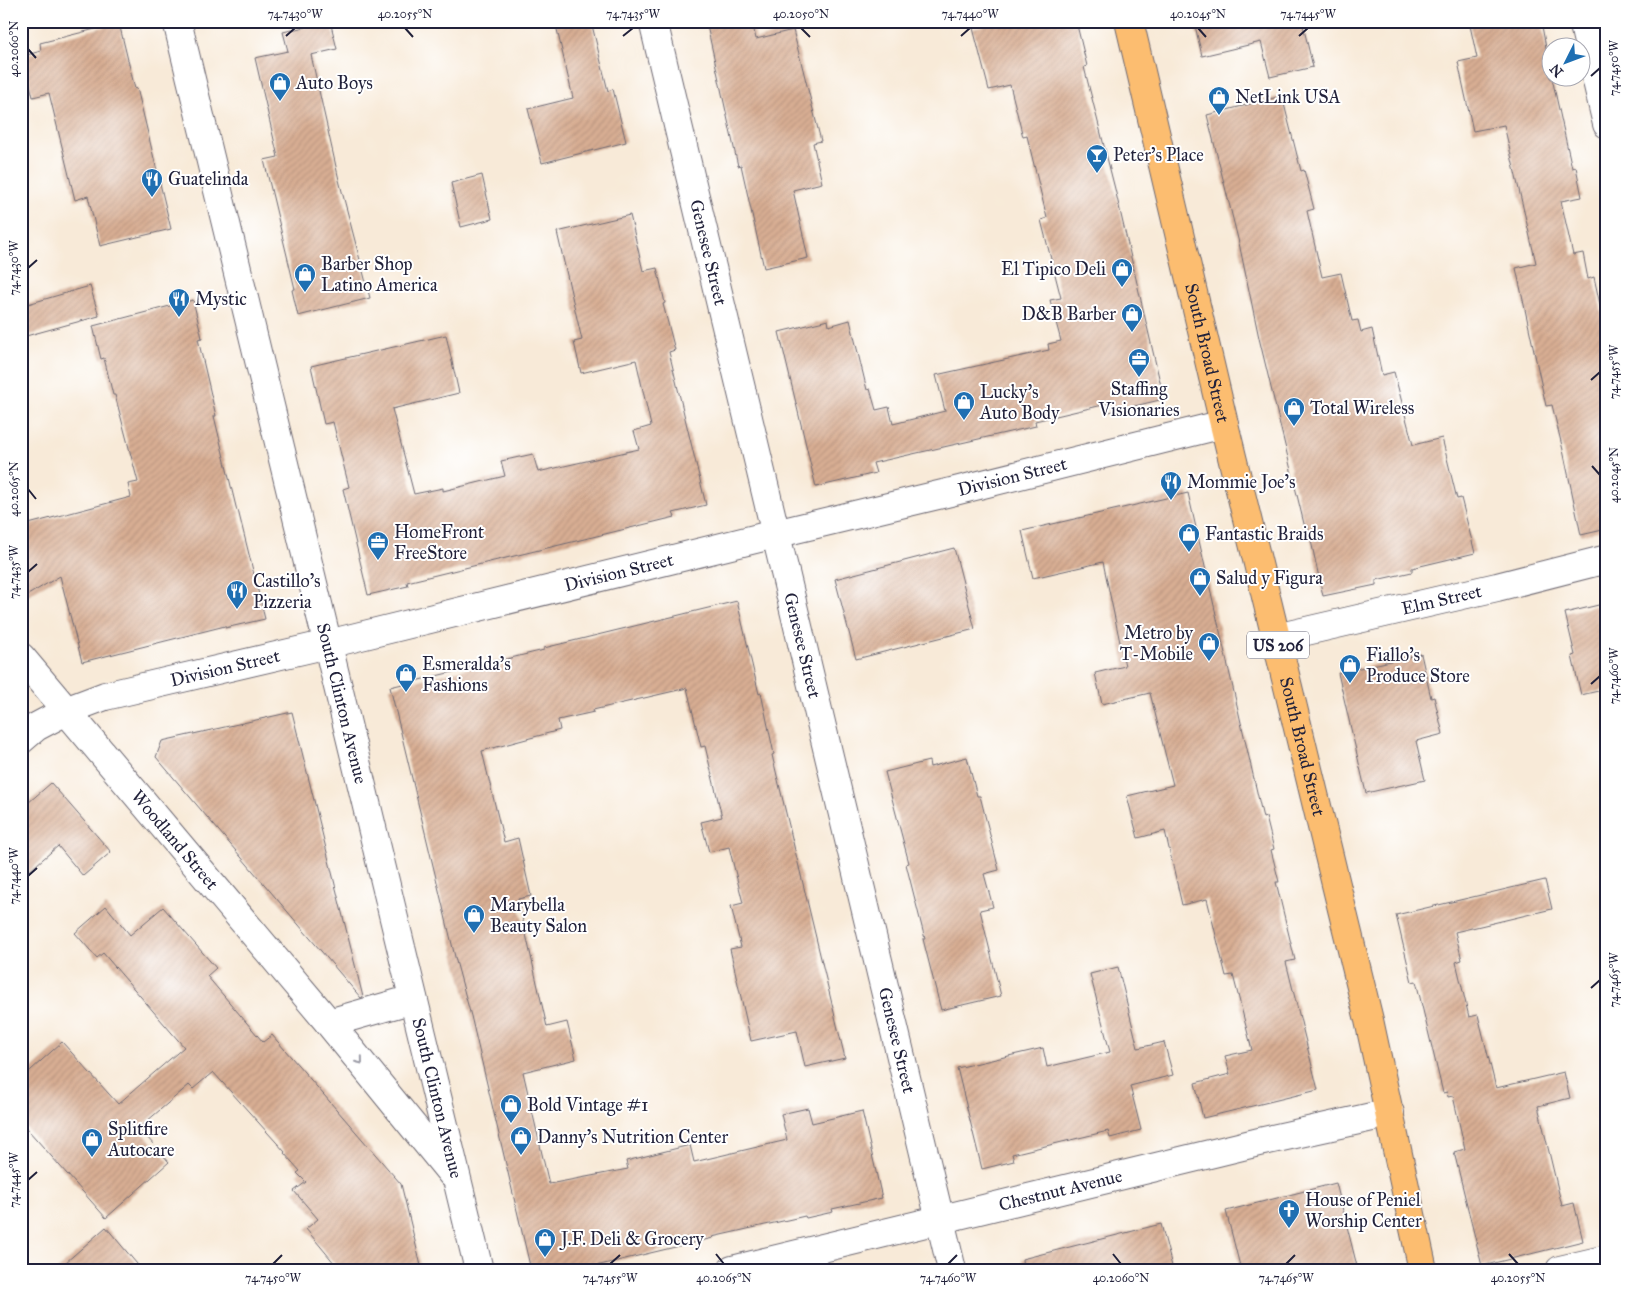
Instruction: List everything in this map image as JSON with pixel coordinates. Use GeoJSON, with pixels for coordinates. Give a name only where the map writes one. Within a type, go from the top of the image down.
{"type":"FeatureCollection","features":[{"type":"Feature","properties":{"kind":"main road","name":"South Broad Street"},"geometry":{"type":"LineString","coordinates":[[1129,21],[1224,424],[1367,1011],[1424,1270]]}},
{"type":"Feature","properties":{"kind":"street","name":"South Clinton Avenue"},"geometry":{"type":"LineString","coordinates":[[177,21],[479,1270]]}},
{"type":"Feature","properties":{"kind":"street","name":"Genesee Street"},"geometry":{"type":"LineString","coordinates":[[653,21],[952,1270]]}},
{"type":"Feature","properties":{"kind":"street"},"geometry":{"type":"LineString","coordinates":[[1583,21],[1607,124]]}},
{"type":"Feature","properties":{"kind":"street","name":"Division Street"},"geometry":{"type":"LineString","coordinates":[[21,740],[36,727],[68,710],[105,696],[328,644],[1224,424]]}},
{"type":"Feature","properties":{"kind":"street","name":"Elm Street"},"geometry":{"type":"LineString","coordinates":[[1276,638],[1607,559]]}},
{"type":"Feature","properties":{"kind":"street","name":"Woodland Street"},"geometry":{"type":"LineString","coordinates":[[21,657],[68,710],[329,1023],[456,1179]]}},
{"type":"Feature","properties":{"kind":"street"},"geometry":{"type":"LineString","coordinates":[[329,1023],[413,999]]}},
{"type":"Feature","properties":{"kind":"street","name":"Chestnut Avenue"},"geometry":{"type":"LineString","coordinates":[[732,1270],[1260,1142],[1390,1114]]}},
{"type":"Feature","properties":{"kind":"street"},"geometry":{"type":"LineString","coordinates":[[1560,1270],[1607,1259]]}},
{"type":"Feature","properties":{"kind":"building"},"geometry":{"type":"Polygon","coordinates":[[[330,21],[337,49],[311,55],[339,180],[370,298],[298,316],[292,290],[295,289],[264,160],[278,157],[255,58],[288,51],[283,32],[330,21]]]}},
{"type":"Feature","properties":{"kind":"building"},"geometry":{"type":"Polygon","coordinates":[[[555,21],[591,21],[608,91],[613,89],[626,142],[542,163],[528,109],[573,98],[555,21]]]}},
{"type":"Feature","properties":{"kind":"building"},"geometry":{"type":"Polygon","coordinates":[[[706,21],[752,21],[756,39],[793,30],[821,141],[813,143],[822,183],[793,190],[808,258],[764,268],[741,165],[738,166],[706,21]]]}},
{"type":"Feature","properties":{"kind":"building"},"geometry":{"type":"Polygon","coordinates":[[[1000,21],[1076,21],[1087,66],[1084,67],[1115,189],[1164,399],[1109,412],[1107,404],[1035,421],[1036,426],[873,463],[876,473],[816,487],[779,332],[828,320],[829,326],[850,320],[867,390],[870,389],[876,410],[889,407],[893,424],[945,411],[936,375],[1049,350],[1048,344],[1061,341],[1050,300],[1061,298],[1041,220],[1047,218],[1027,136],[1023,137],[1010,85],[989,90],[973,28],[1000,21]]]}},
{"type":"Feature","properties":{"kind":"building"},"geometry":{"type":"Polygon","coordinates":[[[1194,21],[1302,21],[1313,67],[1270,77],[1261,42],[1202,56],[1194,21]]]}},
{"type":"Feature","properties":{"kind":"building"},"geometry":{"type":"Polygon","coordinates":[[[1469,21],[1541,21],[1544,38],[1540,38],[1540,88],[1554,88],[1572,168],[1576,167],[1582,197],[1561,201],[1573,255],[1583,253],[1588,279],[1594,277],[1607,337],[1607,529],[1581,535],[1552,405],[1546,406],[1516,268],[1536,263],[1504,125],[1473,131],[1458,62],[1477,58],[1469,21]]]}},
{"type":"Feature","properties":{"kind":"building"},"geometry":{"type":"Polygon","coordinates":[[[119,23],[135,89],[137,88],[171,229],[100,246],[88,196],[75,200],[49,93],[33,97],[23,56],[41,51],[40,43],[119,23]]]}},
{"type":"Feature","properties":{"kind":"building"},"geometry":{"type":"Polygon","coordinates":[[[1282,96],[1301,171],[1304,170],[1314,209],[1307,211],[1322,277],[1341,273],[1352,321],[1358,320],[1361,332],[1372,329],[1382,375],[1394,372],[1413,445],[1442,438],[1457,499],[1461,498],[1475,553],[1412,568],[1412,572],[1376,580],[1376,585],[1323,596],[1308,527],[1305,528],[1259,338],[1239,243],[1207,115],[1282,96]]]}},
{"type":"Feature","properties":{"kind":"building"},"geometry":{"type":"Polygon","coordinates":[[[482,175],[492,219],[461,227],[451,183],[482,175]]]}},
{"type":"Feature","properties":{"kind":"building"},"geometry":{"type":"Polygon","coordinates":[[[630,215],[643,271],[657,268],[665,303],[663,304],[675,350],[669,352],[706,505],[673,513],[675,517],[407,582],[408,586],[368,595],[343,489],[349,487],[333,422],[324,424],[311,366],[446,335],[459,393],[392,409],[414,494],[443,488],[443,491],[505,476],[501,461],[533,454],[538,472],[639,449],[634,431],[651,426],[636,360],[581,373],[574,342],[582,340],[557,232],[630,215]]]}},
{"type":"Feature","properties":{"kind":"building"},"geometry":{"type":"Polygon","coordinates":[[[90,286],[99,316],[26,336],[21,318],[21,306],[90,286]]]}},
{"type":"Feature","properties":{"kind":"building"},"geometry":{"type":"Polygon","coordinates":[[[193,300],[202,338],[198,339],[216,416],[214,416],[265,619],[225,628],[225,626],[82,662],[60,576],[21,599],[21,526],[131,497],[128,484],[138,482],[115,395],[113,395],[104,358],[101,359],[93,326],[193,300]]]}},
{"type":"Feature","properties":{"kind":"building"},"geometry":{"type":"Polygon","coordinates":[[[1188,493],[1263,818],[1266,817],[1274,849],[1271,850],[1279,882],[1276,882],[1295,960],[1286,962],[1318,1090],[1203,1118],[1195,1083],[1230,1074],[1225,1056],[1252,1050],[1233,975],[1226,976],[1207,899],[1182,905],[1165,831],[1138,838],[1127,796],[1173,785],[1150,693],[1102,704],[1095,673],[1125,666],[1103,562],[1033,578],[1022,531],[1188,493]]]}},
{"type":"Feature","properties":{"kind":"building"},"geometry":{"type":"Polygon","coordinates":[[[954,548],[975,629],[856,659],[835,579],[954,548]]]}},
{"type":"Feature","properties":{"kind":"building"},"geometry":{"type":"Polygon","coordinates":[[[737,601],[759,694],[761,693],[774,754],[772,755],[845,1058],[805,1067],[797,1031],[751,1041],[730,949],[741,947],[731,906],[743,903],[729,847],[709,852],[701,822],[722,817],[705,746],[701,747],[687,688],[558,720],[560,730],[482,751],[504,842],[518,838],[531,896],[518,899],[547,1027],[567,1022],[576,1059],[523,1072],[549,1184],[628,1169],[626,1161],[690,1145],[694,1162],[787,1140],[781,1114],[808,1108],[812,1123],[862,1111],[882,1198],[832,1209],[833,1212],[806,1218],[805,1216],[712,1237],[579,1270],[531,1270],[390,687],[737,601]]]}},
{"type":"Feature","properties":{"kind":"building"},"geometry":{"type":"Polygon","coordinates":[[[1607,603],[1607,689],[1581,695],[1572,656],[1575,655],[1565,613],[1607,603]]]}},
{"type":"Feature","properties":{"kind":"building"},"geometry":{"type":"Polygon","coordinates":[[[1421,654],[1431,698],[1434,697],[1443,734],[1416,741],[1425,780],[1366,793],[1338,673],[1421,654]]]}},
{"type":"Feature","properties":{"kind":"building"},"geometry":{"type":"Polygon","coordinates":[[[292,712],[363,997],[361,998],[156,757],[162,741],[292,712]]]}},
{"type":"Feature","properties":{"kind":"building"},"geometry":{"type":"Polygon","coordinates":[[[967,757],[977,796],[980,796],[999,870],[984,874],[993,907],[980,910],[1001,996],[941,1010],[906,864],[909,863],[885,772],[929,761],[930,767],[967,757]]]}},
{"type":"Feature","properties":{"kind":"building"},"geometry":{"type":"Polygon","coordinates":[[[51,783],[111,852],[83,876],[58,846],[21,878],[21,809],[51,783]]]}},
{"type":"Feature","properties":{"kind":"building"},"geometry":{"type":"Polygon","coordinates":[[[1545,880],[1552,909],[1455,932],[1462,960],[1456,962],[1469,1017],[1478,1015],[1496,1088],[1564,1072],[1570,1098],[1538,1106],[1562,1206],[1574,1203],[1583,1241],[1482,1266],[1454,1152],[1465,1149],[1453,1096],[1448,1097],[1447,1092],[1443,1093],[1416,981],[1412,982],[1396,915],[1545,880]]]}},
{"type":"Feature","properties":{"kind":"building"},"geometry":{"type":"Polygon","coordinates":[[[106,906],[130,935],[163,907],[216,968],[207,976],[263,1042],[272,1035],[401,1184],[422,1270],[340,1270],[306,1229],[318,1219],[294,1191],[306,1182],[297,1173],[300,1171],[213,1072],[193,1089],[189,1085],[139,1128],[169,1162],[106,1218],[21,1122],[21,1079],[62,1042],[118,1104],[184,1047],[103,953],[97,958],[75,933],[106,906]]]}},
{"type":"Feature","properties":{"kind":"building"},"geometry":{"type":"Polygon","coordinates":[[[1118,967],[1138,1048],[1164,1042],[1173,1075],[1130,1086],[1141,1130],[1110,1138],[1108,1131],[1012,1154],[1014,1161],[982,1169],[957,1068],[1043,1048],[1047,1067],[1110,1052],[1090,974],[1118,967]]]}},
{"type":"Feature","properties":{"kind":"building","name":"House of Peniel Worship Center"},"geometry":{"type":"Polygon","coordinates":[[[1336,1183],[1358,1270],[1241,1270],[1226,1211],[1336,1183]]]}},
{"type":"Feature","properties":{"kind":"building"},"geometry":{"type":"Polygon","coordinates":[[[1161,1224],[1173,1270],[1023,1270],[1022,1259],[1161,1224]]]}},
{"type":"Feature","properties":{"kind":"building"},"geometry":{"type":"Polygon","coordinates":[[[106,1227],[142,1270],[57,1270],[106,1227]]]}},
{"type":"Feature","properties":{"kind":"place","name":"Auto Boys"},"geometry":{"type":"Point","coordinates":[280,102]}},
{"type":"Feature","properties":{"kind":"place","name":"NetLink USA"},"geometry":{"type":"Point","coordinates":[1219,116]}},
{"type":"Feature","properties":{"kind":"place","name":"Peter's Place"},"geometry":{"type":"Point","coordinates":[1097,174]}},
{"type":"Feature","properties":{"kind":"place","name":"Guatelinda"},"geometry":{"type":"Point","coordinates":[152,198]}},
{"type":"Feature","properties":{"kind":"place","name":"El Tipico Deli"},"geometry":{"type":"Point","coordinates":[1122,288]}},
{"type":"Feature","properties":{"kind":"place","name":"Barber Shop Latino America"},"geometry":{"type":"Point","coordinates":[305,293]}},
{"type":"Feature","properties":{"kind":"place","name":"Mystic"},"geometry":{"type":"Point","coordinates":[179,318]}},
{"type":"Feature","properties":{"kind":"place","name":"D&B Barber"},"geometry":{"type":"Point","coordinates":[1132,333]}},
{"type":"Feature","properties":{"kind":"place","name":"Staffing Visionaries"},"geometry":{"type":"Point","coordinates":[1139,378]}},
{"type":"Feature","properties":{"kind":"place","name":"Lucky's Auto Body"},"geometry":{"type":"Point","coordinates":[964,421]}},
{"type":"Feature","properties":{"kind":"place","name":"Total Wireless"},"geometry":{"type":"Point","coordinates":[1294,427]}},
{"type":"Feature","properties":{"kind":"place","name":"Mommie Joe's"},"geometry":{"type":"Point","coordinates":[1171,501]}},
{"type":"Feature","properties":{"kind":"place","name":"Fantastic Braids"},"geometry":{"type":"Point","coordinates":[1189,553]}},
{"type":"Feature","properties":{"kind":"place","name":"HomeFront FreeStore"},"geometry":{"type":"Point","coordinates":[378,561]}},
{"type":"Feature","properties":{"kind":"place","name":"Salud y Figura"},"geometry":{"type":"Point","coordinates":[1200,597]}},
{"type":"Feature","properties":{"kind":"place","name":"Castillo's Pizzeria"},"geometry":{"type":"Point","coordinates":[237,610]}},
{"type":"Feature","properties":{"kind":"place","name":"Metro by T-Mobile"},"geometry":{"type":"Point","coordinates":[1209,662]}},
{"type":"Feature","properties":{"kind":"place","name":"Fiallo's Produce Store"},"geometry":{"type":"Point","coordinates":[1350,684]}},
{"type":"Feature","properties":{"kind":"place","name":"Esmeralda's Fashions"},"geometry":{"type":"Point","coordinates":[406,693]}},
{"type":"Feature","properties":{"kind":"place","name":"Marybella Beauty Salon"},"geometry":{"type":"Point","coordinates":[474,934]}},
{"type":"Feature","properties":{"kind":"place","name":"Bold Vintage #1"},"geometry":{"type":"Point","coordinates":[511,1124]}},
{"type":"Feature","properties":{"kind":"place","name":"Danny's Nutrition Center"},"geometry":{"type":"Point","coordinates":[521,1156]}},
{"type":"Feature","properties":{"kind":"place","name":"Splitfire Autocare"},"geometry":{"type":"Point","coordinates":[92,1158]}},
{"type":"Feature","properties":{"kind":"place","name":"House of Peniel Worship Center"},"geometry":{"type":"Point","coordinates":[1289,1229]}},
{"type":"Feature","properties":{"kind":"place","name":"J.F. Deli & Grocery"},"geometry":{"type":"Point","coordinates":[545,1258]}}]}
